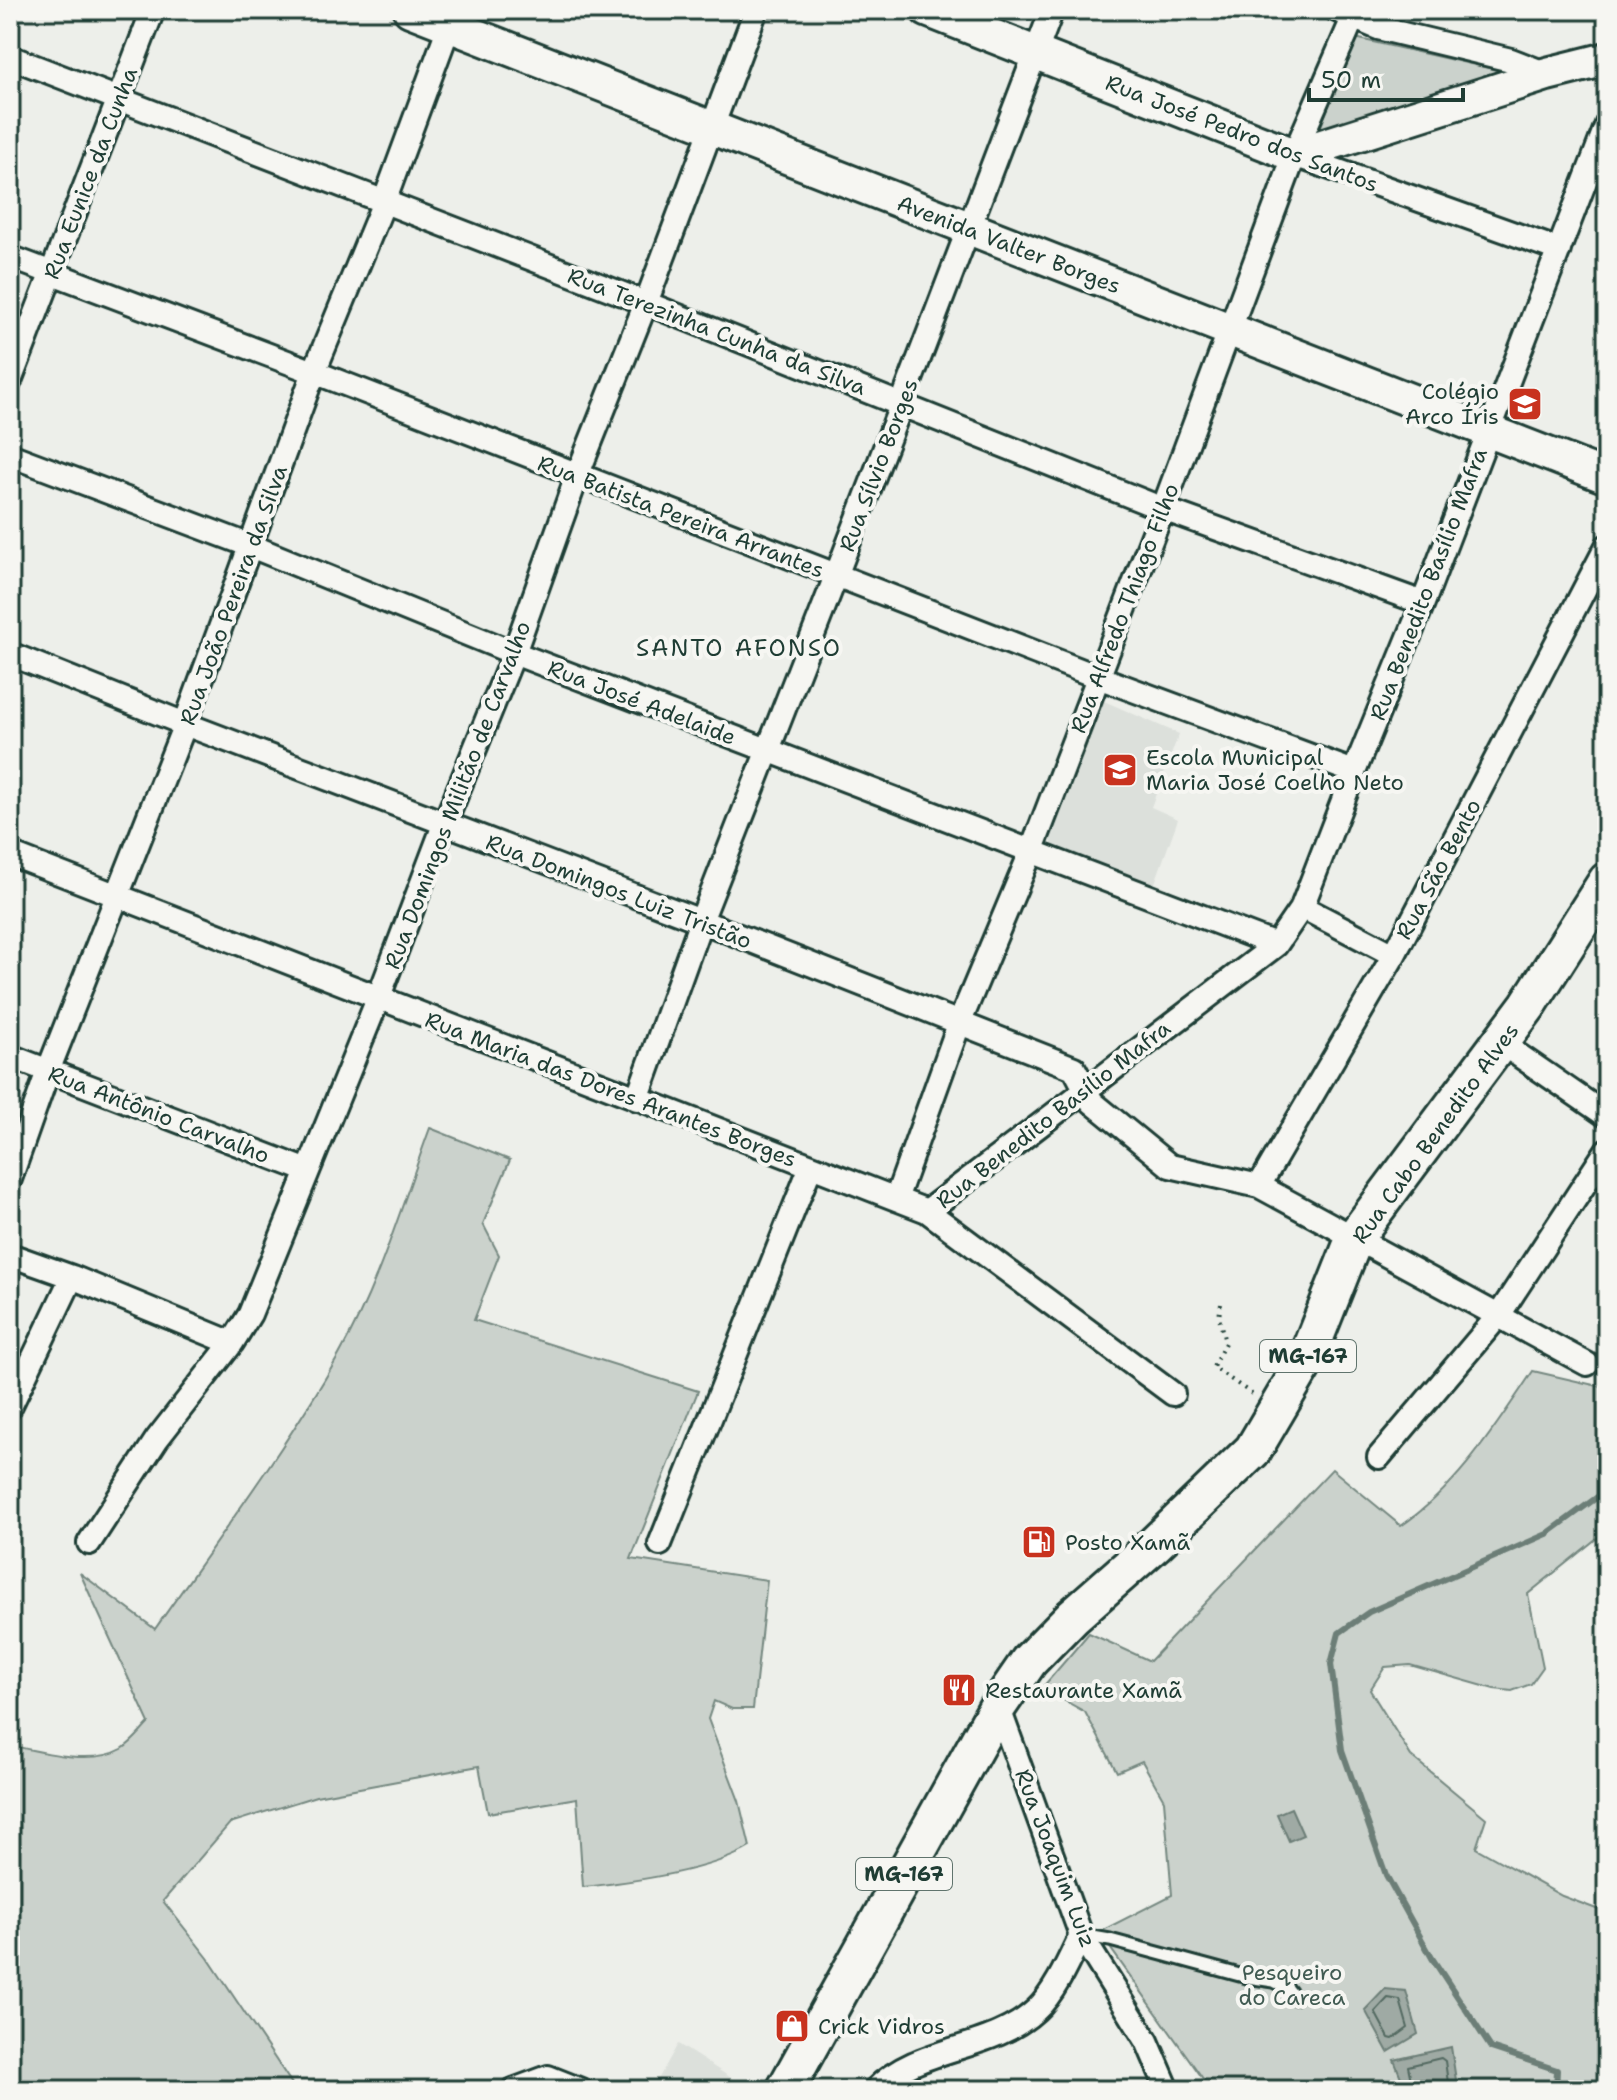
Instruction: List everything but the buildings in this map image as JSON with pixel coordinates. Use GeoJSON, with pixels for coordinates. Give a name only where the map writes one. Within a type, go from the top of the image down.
{"type":"FeatureCollection","features":[{"type":"Feature","properties":{"kind":"main road","name":"Rua Cabo Benedito Alves"},"geometry":{"type":"LineString","coordinates":[[785,2090],[998,1706],[1029,1661],[1073,1616],[1155,1544],[1253,1450],[1306,1360],[1355,1237],[1382,1197],[1501,1043],[1607,881]]}},
{"type":"Feature","properties":{"kind":"street","name":"Rua Eunice da Cunha"},"geometry":{"type":"LineString","coordinates":[[10,381],[153,10]]}},
{"type":"Feature","properties":{"kind":"street","name":"Avenida Valter Borges"},"geometry":{"type":"LineString","coordinates":[[410,10],[452,17],[711,129],[1607,477]]}},
{"type":"Feature","properties":{"kind":"street","name":"Rua Domingos Militão de Carvalho"},"geometry":{"type":"LineString","coordinates":[[89,1543],[157,1439],[232,1343],[250,1314],[514,653],[577,476],[756,10]]}},
{"type":"Feature","properties":{"kind":"street","name":"Rua José Pedro dos Santos"},"geometry":{"type":"LineString","coordinates":[[927,10],[1294,155],[1559,250]]}},
{"type":"Feature","properties":{"kind":"street","name":"Rua Sílvio Borges"},"geometry":{"type":"LineString","coordinates":[[637,1099],[701,921],[1052,10]]}},
{"type":"Feature","properties":{"kind":"street"},"geometry":{"type":"LineString","coordinates":[[1344,14],[1378,28],[1511,60],[1547,74]]}},
{"type":"Feature","properties":{"kind":"street","name":"Rua Alfredo Thiago Filho"},"geometry":{"type":"LineString","coordinates":[[896,1199],[959,1024],[1031,852],[1230,332],[1344,14]]}},
{"type":"Feature","properties":{"kind":"street","name":"Rua João Pereira da Silva"},"geometry":{"type":"LineString","coordinates":[[10,1179],[48,1071],[185,724],[314,372],[384,202],[452,17]]}},
{"type":"Feature","properties":{"kind":"street","name":"Rua Terezinha Cunha da Silva"},"geometry":{"type":"LineString","coordinates":[[10,57],[646,303],[1163,509],[1423,603]]}},
{"type":"Feature","properties":{"kind":"street"},"geometry":{"type":"LineString","coordinates":[[1294,155],[1547,74],[1607,59]]}},
{"type":"Feature","properties":{"kind":"street","name":"Rua Benedito Basílio Mafra"},"geometry":{"type":"LineString","coordinates":[[927,1211],[1276,945],[1302,907],[1423,603],[1607,124]]}},
{"type":"Feature","properties":{"kind":"street","name":"Rua Batista Pereira Arrantes"},"geometry":{"type":"LineString","coordinates":[[10,257],[1098,677],[1354,772]]}},
{"type":"Feature","properties":{"kind":"street","name":"Rua José Adelaide"},"geometry":{"type":"LineString","coordinates":[[10,455],[251,546],[514,653],[1276,945]]}},
{"type":"Feature","properties":{"kind":"street","name":"Rua São Bento"},"geometry":{"type":"LineString","coordinates":[[1259,1186],[1394,955],[1607,546]]}},
{"type":"Feature","properties":{"kind":"street","name":"Rua Domingos Luiz Tristão"},"geometry":{"type":"LineString","coordinates":[[10,654],[1074,1068],[1092,1102],[1170,1166],[1259,1186],[1587,1364]]}},
{"type":"Feature","properties":{"kind":"street","name":"Rua Maria das Dores Arantes Borges"},"geometry":{"type":"LineString","coordinates":[[10,854],[927,1211],[1173,1394]]}},
{"type":"Feature","properties":{"kind":"street"},"geometry":{"type":"LineString","coordinates":[[1302,907],[1394,955]]}},
{"type":"Feature","properties":{"kind":"street"},"geometry":{"type":"LineString","coordinates":[[1501,1043],[1607,1116]]}},
{"type":"Feature","properties":{"kind":"street","name":"Rua Antônio Carvalho"},"geometry":{"type":"LineString","coordinates":[[10,1056],[308,1171]]}},
{"type":"Feature","properties":{"kind":"street"},"geometry":{"type":"LineString","coordinates":[[1379,1457],[1499,1315],[1607,1150]]}},
{"type":"Feature","properties":{"kind":"street"},"geometry":{"type":"LineString","coordinates":[[660,1544],[811,1166]]}},
{"type":"Feature","properties":{"kind":"street"},"geometry":{"type":"LineString","coordinates":[[10,1255],[232,1343]]}},
{"type":"Feature","properties":{"kind":"street"},"geometry":{"type":"LineString","coordinates":[[10,1407],[72,1277]]}},
{"type":"Feature","properties":{"kind":"street","name":"Rua Joaquim Luiz"},"geometry":{"type":"LineString","coordinates":[[998,1706],[1081,1935],[1147,2041],[1168,2090]]}},
{"type":"Feature","properties":{"kind":"street"},"geometry":{"type":"LineString","coordinates":[[875,2090],[905,2068],[1006,2033],[1038,2009],[1065,1969],[1081,1935]]}},
{"type":"Feature","properties":{"kind":"street"},"geometry":{"type":"LineString","coordinates":[[513,2090],[548,2077],[581,2090]]}},
{"type":"Feature","properties":{"kind":"lane"},"geometry":{"type":"LineString","coordinates":[[1081,1935],[1110,1940],[1220,1971],[1274,1981],[1286,1987],[1295,1998]]}},
{"type":"Feature","properties":{"kind":"path"},"geometry":{"type":"LineString","coordinates":[[1221,1304],[1219,1317],[1225,1343],[1213,1367],[1276,1411]]}},
{"type":"Feature","properties":{"kind":"shaded area","name":"Escola Municipal Maria José Coelho Neto"},"geometry":{"type":"Polygon","coordinates":[[[1104,701],[1179,734],[1151,807],[1178,819],[1152,891],[1054,851],[1051,840],[1100,704],[1104,701]]]}},
{"type":"Feature","properties":{"kind":"shaded area"},"geometry":{"type":"Polygon","coordinates":[[[678,2044],[750,2090],[652,2090],[678,2044]]]}},
{"type":"Feature","properties":{"kind":"green space"},"geometry":{"type":"Polygon","coordinates":[[[1355,38],[1511,73],[1318,134],[1355,38]]]}},
{"type":"Feature","properties":{"kind":"green space"},"geometry":{"type":"Polygon","coordinates":[[[430,1128],[510,1160],[483,1224],[499,1255],[474,1320],[698,1391],[631,1559],[767,1580],[753,1709],[732,1709],[714,1701],[708,1719],[739,1801],[750,1847],[692,1869],[583,1887],[577,1798],[488,1813],[479,1766],[316,1796],[230,1823],[163,1901],[208,1958],[296,2090],[10,2090],[10,1745],[66,1756],[96,1757],[122,1749],[149,1723],[80,1573],[155,1629],[273,1460],[339,1355],[378,1272],[430,1128]]]}},
{"type":"Feature","properties":{"kind":"green space","name":"Pesqueiro do Careca"},"geometry":{"type":"Polygon","coordinates":[[[1533,1371],[1607,1388],[1607,1530],[1528,1594],[1543,1667],[1531,1684],[1512,1691],[1494,1689],[1410,1665],[1385,1667],[1370,1690],[1411,1756],[1486,1818],[1476,1848],[1562,1896],[1607,1913],[1607,2090],[1211,2090],[1099,1932],[1172,1895],[1164,1800],[1142,1761],[1117,1772],[1085,1712],[1042,1688],[1089,1633],[1150,1661],[1332,1469],[1401,1526],[1458,1475],[1533,1371]]]}},
{"type":"Feature","properties":{"kind":"water"},"geometry":{"type":"Polygon","coordinates":[[[1291,1808],[1303,1835],[1289,1841],[1277,1814],[1291,1808]]]}},
{"type":"Feature","properties":{"kind":"water"},"geometry":{"type":"Polygon","coordinates":[[[1385,1989],[1406,1991],[1418,2034],[1388,2052],[1365,2010],[1385,1989]]]}},
{"type":"Feature","properties":{"kind":"water"},"geometry":{"type":"Polygon","coordinates":[[[1451,2047],[1457,2087],[1406,2090],[1394,2060],[1451,2047]]]}},
{"type":"Feature","properties":{"kind":"waterway"},"geometry":{"type":"LineString","coordinates":[[1556,2090],[1557,2070],[1491,2048],[1432,1958],[1386,1875],[1342,1750],[1331,1664],[1339,1633],[1369,1612],[1547,1534],[1607,1490]]}},
{"type":"Feature","properties":{"kind":"place","name":"Colégio Arco Íris"},"geometry":{"type":"Point","coordinates":[1525,404]}},
{"type":"Feature","properties":{"kind":"place","name":"Escola Municipal Maria José Coelho Neto"},"geometry":{"type":"Point","coordinates":[1120,770]}},
{"type":"Feature","properties":{"kind":"place","name":"Posto Xamã"},"geometry":{"type":"Point","coordinates":[1039,1542]}},
{"type":"Feature","properties":{"kind":"place","name":"Restaurante Xamã"},"geometry":{"type":"Point","coordinates":[959,1690]}},
{"type":"Feature","properties":{"kind":"place","name":"Crick Vidros"},"geometry":{"type":"Point","coordinates":[792,2026]}},
{"type":"Feature","properties":{"kind":"district","name":"SANTO AFONSO"},"geometry":{"type":"Point","coordinates":[739,648]}}]}
